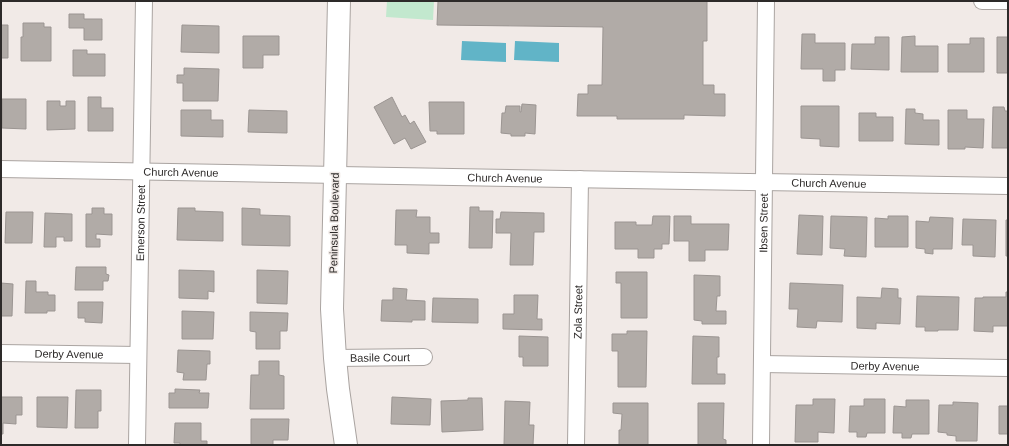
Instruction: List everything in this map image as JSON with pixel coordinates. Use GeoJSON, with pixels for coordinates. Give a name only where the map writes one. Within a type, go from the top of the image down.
{"type":"FeatureCollection","features":[{"type":"Feature","properties":{"kind":"main road","name":"Peninsula Boulevard"},"geometry":{"type":"LineString","coordinates":[[340,1],[332,309],[338,389],[346,445]]}},
{"type":"Feature","properties":{"kind":"street","name":"Emerson Street"},"geometry":{"type":"LineString","coordinates":[[137,445],[144,1]]}},
{"type":"Feature","properties":{"kind":"street","name":"Ibsen Street"},"geometry":{"type":"LineString","coordinates":[[761,445],[766,1]]}},
{"type":"Feature","properties":{"kind":"street"},"geometry":{"type":"LineString","coordinates":[[982,1],[1008,1]]}},
{"type":"Feature","properties":{"kind":"street","name":"Church Avenue"},"geometry":{"type":"LineString","coordinates":[[1,169],[1008,186]]}},
{"type":"Feature","properties":{"kind":"street","name":"Zola Street"},"geometry":{"type":"LineString","coordinates":[[576,445],[580,179]]}},
{"type":"Feature","properties":{"kind":"street","name":"Derby Avenue"},"geometry":{"type":"LineString","coordinates":[[1,353],[138,355]]}},
{"type":"Feature","properties":{"kind":"street","name":"Basile Court"},"geometry":{"type":"LineString","coordinates":[[335,358],[424,357]]}},
{"type":"Feature","properties":{"kind":"street","name":"Derby Avenue"},"geometry":{"type":"LineString","coordinates":[[762,364],[1008,368]]}},
{"type":"Feature","properties":{"kind":"green space"},"geometry":{"type":"Polygon","coordinates":[[[387,1],[434,1],[433,20],[386,17],[387,1]]]}},
{"type":"Feature","properties":{"kind":"water"},"geometry":{"type":"Polygon","coordinates":[[[462,41],[506,43],[506,62],[461,60],[462,41]]]}},
{"type":"Feature","properties":{"kind":"water"},"geometry":{"type":"Polygon","coordinates":[[[515,41],[559,43],[559,62],[514,60],[515,41]]]}},
{"type":"Feature","properties":{"kind":"building"},"geometry":{"type":"Polygon","coordinates":[[[438,1],[707,1],[707,41],[703,41],[703,85],[714,85],[714,94],[725,94],[725,116],[684,115],[684,119],[617,119],[617,116],[577,116],[578,94],[588,94],[588,85],[602,85],[603,27],[437,25],[438,1]]]}},
{"type":"Feature","properties":{"kind":"building"},"geometry":{"type":"Polygon","coordinates":[[[69,14],[84,14],[84,19],[102,19],[102,40],[84,40],[84,28],[69,28],[69,14]]]}},
{"type":"Feature","properties":{"kind":"building"},"geometry":{"type":"Polygon","coordinates":[[[23,23],[44,23],[44,27],[51,27],[51,61],[21,61],[21,37],[23,37],[23,23]]]}},
{"type":"Feature","properties":{"kind":"building"},"geometry":{"type":"Polygon","coordinates":[[[1,25],[8,25],[8,58],[1,58],[1,25]]]}},
{"type":"Feature","properties":{"kind":"building"},"geometry":{"type":"Polygon","coordinates":[[[182,25],[219,26],[219,53],[181,52],[182,25]]]}},
{"type":"Feature","properties":{"kind":"building"},"geometry":{"type":"Polygon","coordinates":[[[802,34],[815,34],[815,43],[845,43],[845,70],[835,70],[835,81],[823,81],[823,69],[801,69],[802,34]]]}},
{"type":"Feature","properties":{"kind":"building"},"geometry":{"type":"Polygon","coordinates":[[[243,36],[279,36],[279,55],[263,55],[263,68],[243,68],[243,36]]]}},
{"type":"Feature","properties":{"kind":"building"},"geometry":{"type":"Polygon","coordinates":[[[915,36],[915,46],[938,46],[938,72],[901,72],[902,37],[915,36]]]}},
{"type":"Feature","properties":{"kind":"building"},"geometry":{"type":"Polygon","coordinates":[[[875,37],[889,37],[889,70],[851,69],[852,44],[875,44],[875,37]]]}},
{"type":"Feature","properties":{"kind":"building"},"geometry":{"type":"Polygon","coordinates":[[[997,37],[1008,37],[1008,73],[997,73],[997,37]]]}},
{"type":"Feature","properties":{"kind":"building"},"geometry":{"type":"Polygon","coordinates":[[[970,38],[984,38],[984,72],[948,72],[948,44],[970,44],[970,38]]]}},
{"type":"Feature","properties":{"kind":"building"},"geometry":{"type":"Polygon","coordinates":[[[73,50],[87,50],[87,54],[105,54],[105,76],[73,76],[73,50]]]}},
{"type":"Feature","properties":{"kind":"building"},"geometry":{"type":"Polygon","coordinates":[[[184,68],[219,69],[218,101],[183,101],[183,83],[177,83],[177,75],[184,75],[184,68]]]}},
{"type":"Feature","properties":{"kind":"building"},"geometry":{"type":"Polygon","coordinates":[[[88,97],[101,97],[101,108],[113,108],[113,131],[88,131],[88,97]]]}},
{"type":"Feature","properties":{"kind":"building"},"geometry":{"type":"Polygon","coordinates":[[[392,97],[402,117],[405,115],[410,124],[414,121],[426,142],[411,149],[405,138],[394,144],[374,107],[392,97]]]}},
{"type":"Feature","properties":{"kind":"building"},"geometry":{"type":"Polygon","coordinates":[[[2,99],[26,99],[26,129],[2,128],[2,99]]]}},
{"type":"Feature","properties":{"kind":"building"},"geometry":{"type":"Polygon","coordinates":[[[47,101],[60,101],[60,106],[66,106],[66,101],[75,101],[75,129],[47,130],[47,101]]]}},
{"type":"Feature","properties":{"kind":"building"},"geometry":{"type":"Polygon","coordinates":[[[429,102],[464,102],[464,134],[437,134],[437,131],[430,131],[429,102]]]}},
{"type":"Feature","properties":{"kind":"building"},"geometry":{"type":"Polygon","coordinates":[[[522,104],[536,105],[535,134],[525,133],[525,136],[511,136],[511,134],[501,133],[502,113],[505,113],[506,106],[520,106],[521,112],[522,104]]]}},
{"type":"Feature","properties":{"kind":"building"},"geometry":{"type":"Polygon","coordinates":[[[801,106],[839,106],[839,147],[820,146],[820,139],[801,138],[801,106]]]}},
{"type":"Feature","properties":{"kind":"building"},"geometry":{"type":"Polygon","coordinates":[[[993,107],[1004,107],[1005,111],[1008,111],[1008,148],[992,148],[993,107]]]}},
{"type":"Feature","properties":{"kind":"building"},"geometry":{"type":"Polygon","coordinates":[[[906,109],[915,109],[915,113],[923,114],[923,120],[939,120],[939,145],[905,144],[906,109]]]}},
{"type":"Feature","properties":{"kind":"building"},"geometry":{"type":"Polygon","coordinates":[[[181,110],[211,110],[211,120],[223,120],[223,137],[181,136],[181,110]]]}},
{"type":"Feature","properties":{"kind":"building"},"geometry":{"type":"Polygon","coordinates":[[[249,110],[287,111],[287,133],[248,132],[249,110]]]}},
{"type":"Feature","properties":{"kind":"building"},"geometry":{"type":"Polygon","coordinates":[[[948,110],[967,110],[967,119],[984,119],[983,148],[965,147],[965,149],[948,149],[948,110]]]}},
{"type":"Feature","properties":{"kind":"building"},"geometry":{"type":"Polygon","coordinates":[[[859,113],[876,113],[876,117],[893,117],[893,141],[859,141],[859,113]]]}},
{"type":"Feature","properties":{"kind":"building"},"geometry":{"type":"Polygon","coordinates":[[[470,207],[479,207],[479,211],[493,211],[492,248],[469,248],[470,207]]]}},
{"type":"Feature","properties":{"kind":"building"},"geometry":{"type":"Polygon","coordinates":[[[92,208],[104,208],[104,214],[112,214],[112,235],[96,234],[96,239],[100,239],[100,247],[86,247],[86,214],[92,214],[92,208]]]}},
{"type":"Feature","properties":{"kind":"building"},"geometry":{"type":"Polygon","coordinates":[[[178,208],[195,208],[195,211],[223,212],[223,241],[177,240],[178,208]]]}},
{"type":"Feature","properties":{"kind":"building"},"geometry":{"type":"Polygon","coordinates":[[[242,208],[260,209],[260,215],[290,216],[290,246],[242,245],[242,208]]]}},
{"type":"Feature","properties":{"kind":"building"},"geometry":{"type":"Polygon","coordinates":[[[396,210],[417,210],[416,217],[430,217],[430,233],[439,233],[439,243],[429,243],[429,254],[407,253],[407,245],[395,245],[396,210]]]}},
{"type":"Feature","properties":{"kind":"building"},"geometry":{"type":"Polygon","coordinates":[[[6,212],[33,212],[32,243],[5,243],[6,212]]]}},
{"type":"Feature","properties":{"kind":"building"},"geometry":{"type":"Polygon","coordinates":[[[501,212],[544,213],[544,232],[534,232],[533,265],[510,265],[511,233],[496,233],[496,219],[500,219],[501,212]]]}},
{"type":"Feature","properties":{"kind":"building"},"geometry":{"type":"Polygon","coordinates":[[[45,213],[72,214],[72,241],[64,241],[64,237],[56,237],[56,247],[44,247],[45,213]]]}},
{"type":"Feature","properties":{"kind":"building"},"geometry":{"type":"Polygon","coordinates":[[[799,215],[823,216],[822,255],[797,254],[799,215]]]}},
{"type":"Feature","properties":{"kind":"building"},"geometry":{"type":"Polygon","coordinates":[[[653,216],[670,216],[669,244],[662,244],[662,249],[654,249],[654,258],[638,258],[638,249],[615,249],[615,222],[636,222],[636,225],[652,225],[653,216]]]}},
{"type":"Feature","properties":{"kind":"building"},"geometry":{"type":"Polygon","coordinates":[[[674,216],[691,216],[691,224],[729,224],[728,250],[705,250],[705,261],[689,261],[689,241],[674,241],[674,216]]]}},
{"type":"Feature","properties":{"kind":"building"},"geometry":{"type":"Polygon","coordinates":[[[831,216],[867,217],[866,257],[844,256],[845,249],[830,248],[831,216]]]}},
{"type":"Feature","properties":{"kind":"building"},"geometry":{"type":"Polygon","coordinates":[[[888,216],[908,216],[908,247],[875,247],[875,218],[888,219],[888,216]]]}},
{"type":"Feature","properties":{"kind":"building"},"geometry":{"type":"Polygon","coordinates":[[[930,217],[953,218],[952,249],[933,249],[933,254],[925,253],[925,249],[916,248],[916,221],[929,222],[930,217]]]}},
{"type":"Feature","properties":{"kind":"building"},"geometry":{"type":"Polygon","coordinates":[[[963,219],[996,220],[995,257],[973,256],[973,245],[962,245],[963,219]]]}},
{"type":"Feature","properties":{"kind":"building"},"geometry":{"type":"Polygon","coordinates":[[[1006,220],[1008,220],[1008,256],[1006,256],[1006,220]]]}},
{"type":"Feature","properties":{"kind":"building"},"geometry":{"type":"Polygon","coordinates":[[[76,267],[106,267],[106,274],[109,275],[108,281],[103,281],[103,290],[75,290],[76,267]]]}},
{"type":"Feature","properties":{"kind":"building"},"geometry":{"type":"Polygon","coordinates":[[[179,270],[214,271],[214,292],[208,291],[208,299],[179,298],[179,270]]]}},
{"type":"Feature","properties":{"kind":"building"},"geometry":{"type":"Polygon","coordinates":[[[257,270],[288,271],[287,304],[257,303],[257,270]]]}},
{"type":"Feature","properties":{"kind":"building"},"geometry":{"type":"Polygon","coordinates":[[[616,272],[647,272],[647,318],[621,318],[621,283],[616,283],[616,272]]]}},
{"type":"Feature","properties":{"kind":"building"},"geometry":{"type":"Polygon","coordinates":[[[694,275],[720,276],[720,296],[717,296],[716,311],[726,311],[726,324],[702,324],[702,321],[694,320],[694,275]]]}},
{"type":"Feature","properties":{"kind":"building"},"geometry":{"type":"Polygon","coordinates":[[[26,281],[36,281],[36,292],[48,292],[48,295],[55,295],[55,311],[47,311],[47,313],[25,313],[26,281]]]}},
{"type":"Feature","properties":{"kind":"building"},"geometry":{"type":"Polygon","coordinates":[[[1,283],[13,284],[12,316],[1,316],[1,283]]]}},
{"type":"Feature","properties":{"kind":"building"},"geometry":{"type":"Polygon","coordinates":[[[790,283],[843,285],[842,322],[817,321],[816,328],[797,327],[798,309],[789,309],[790,283]]]}},
{"type":"Feature","properties":{"kind":"building"},"geometry":{"type":"Polygon","coordinates":[[[393,288],[407,289],[406,300],[425,301],[425,320],[412,320],[412,322],[381,321],[382,300],[393,300],[393,288]]]}},
{"type":"Feature","properties":{"kind":"building"},"geometry":{"type":"Polygon","coordinates":[[[882,288],[898,289],[898,298],[901,298],[900,324],[876,323],[876,329],[857,328],[857,297],[881,298],[882,288]]]}},
{"type":"Feature","properties":{"kind":"building"},"geometry":{"type":"Polygon","coordinates":[[[1006,292],[1008,292],[1008,326],[993,326],[993,332],[974,331],[975,298],[1006,297],[1006,292]]]}},
{"type":"Feature","properties":{"kind":"building"},"geometry":{"type":"Polygon","coordinates":[[[514,295],[538,295],[537,319],[542,319],[542,330],[503,329],[503,314],[514,314],[514,295]]]}},
{"type":"Feature","properties":{"kind":"building"},"geometry":{"type":"Polygon","coordinates":[[[917,296],[959,297],[958,330],[925,331],[925,327],[916,327],[917,296]]]}},
{"type":"Feature","properties":{"kind":"building"},"geometry":{"type":"Polygon","coordinates":[[[433,298],[478,299],[478,323],[432,322],[433,298]]]}},
{"type":"Feature","properties":{"kind":"building"},"geometry":{"type":"Polygon","coordinates":[[[78,302],[103,302],[102,323],[85,322],[85,318],[78,318],[78,302]]]}},
{"type":"Feature","properties":{"kind":"building"},"geometry":{"type":"Polygon","coordinates":[[[182,311],[214,312],[213,339],[182,339],[182,311]]]}},
{"type":"Feature","properties":{"kind":"building"},"geometry":{"type":"Polygon","coordinates":[[[250,312],[288,313],[287,331],[280,331],[280,349],[256,349],[256,332],[250,331],[250,312]]]}},
{"type":"Feature","properties":{"kind":"building"},"geometry":{"type":"Polygon","coordinates":[[[627,331],[647,331],[646,387],[618,387],[618,351],[612,351],[612,334],[627,334],[627,331]]]}},
{"type":"Feature","properties":{"kind":"building"},"geometry":{"type":"Polygon","coordinates":[[[519,336],[548,337],[548,366],[523,366],[523,357],[519,357],[519,336]]]}},
{"type":"Feature","properties":{"kind":"building"},"geometry":{"type":"Polygon","coordinates":[[[693,336],[719,337],[717,374],[725,374],[725,384],[692,384],[693,336]]]}},
{"type":"Feature","properties":{"kind":"building"},"geometry":{"type":"Polygon","coordinates":[[[178,350],[210,351],[210,364],[207,364],[206,380],[183,380],[184,373],[177,372],[178,350]]]}},
{"type":"Feature","properties":{"kind":"building"},"geometry":{"type":"Polygon","coordinates":[[[259,361],[279,361],[279,375],[284,376],[284,409],[250,409],[251,375],[259,375],[259,361]]]}},
{"type":"Feature","properties":{"kind":"building"},"geometry":{"type":"Polygon","coordinates":[[[175,389],[200,390],[199,393],[209,393],[208,408],[169,408],[169,393],[175,393],[175,389]]]}},
{"type":"Feature","properties":{"kind":"building"},"geometry":{"type":"Polygon","coordinates":[[[76,390],[101,390],[101,411],[98,411],[98,428],[75,428],[76,390]]]}},
{"type":"Feature","properties":{"kind":"building"},"geometry":{"type":"Polygon","coordinates":[[[1,397],[22,397],[22,415],[16,415],[16,424],[3,423],[3,434],[1,434],[1,397]]]}},
{"type":"Feature","properties":{"kind":"building"},"geometry":{"type":"Polygon","coordinates":[[[37,397],[68,397],[67,428],[37,427],[37,397]]]}},
{"type":"Feature","properties":{"kind":"building"},"geometry":{"type":"Polygon","coordinates":[[[392,397],[431,399],[430,425],[391,424],[392,397]]]}},
{"type":"Feature","properties":{"kind":"building"},"geometry":{"type":"Polygon","coordinates":[[[468,398],[482,398],[483,430],[442,432],[441,401],[468,400],[468,398]]]}},
{"type":"Feature","properties":{"kind":"building"},"geometry":{"type":"Polygon","coordinates":[[[813,399],[835,399],[834,433],[818,432],[818,442],[795,442],[796,405],[813,405],[813,399]]]}},
{"type":"Feature","properties":{"kind":"building"},"geometry":{"type":"Polygon","coordinates":[[[864,399],[885,399],[885,433],[867,433],[866,437],[857,437],[857,432],[849,432],[850,406],[864,406],[864,399]]]}},
{"type":"Feature","properties":{"kind":"building"},"geometry":{"type":"Polygon","coordinates":[[[906,400],[929,400],[929,434],[912,434],[911,438],[902,438],[902,433],[893,433],[894,406],[906,407],[906,400]]]}},
{"type":"Feature","properties":{"kind":"building"},"geometry":{"type":"Polygon","coordinates":[[[505,401],[530,402],[529,425],[534,425],[533,445],[504,445],[505,401]]]}},
{"type":"Feature","properties":{"kind":"building"},"geometry":{"type":"Polygon","coordinates":[[[953,402],[978,403],[977,441],[956,441],[956,436],[938,432],[939,405],[953,405],[953,402]]]}},
{"type":"Feature","properties":{"kind":"building"},"geometry":{"type":"Polygon","coordinates":[[[613,403],[648,403],[648,445],[619,445],[619,430],[621,430],[622,414],[613,413],[613,403]]]}},
{"type":"Feature","properties":{"kind":"building"},"geometry":{"type":"Polygon","coordinates":[[[698,403],[724,403],[723,439],[726,440],[726,445],[698,445],[698,403]]]}},
{"type":"Feature","properties":{"kind":"building"},"geometry":{"type":"Polygon","coordinates":[[[999,406],[1008,406],[1008,434],[999,434],[999,406]]]}},
{"type":"Feature","properties":{"kind":"building"},"geometry":{"type":"Polygon","coordinates":[[[251,419],[289,419],[288,440],[273,440],[273,445],[251,445],[251,419]]]}},
{"type":"Feature","properties":{"kind":"building"},"geometry":{"type":"Polygon","coordinates":[[[175,423],[201,423],[201,441],[207,441],[207,445],[180,445],[180,443],[174,443],[175,423]]]}}]}
